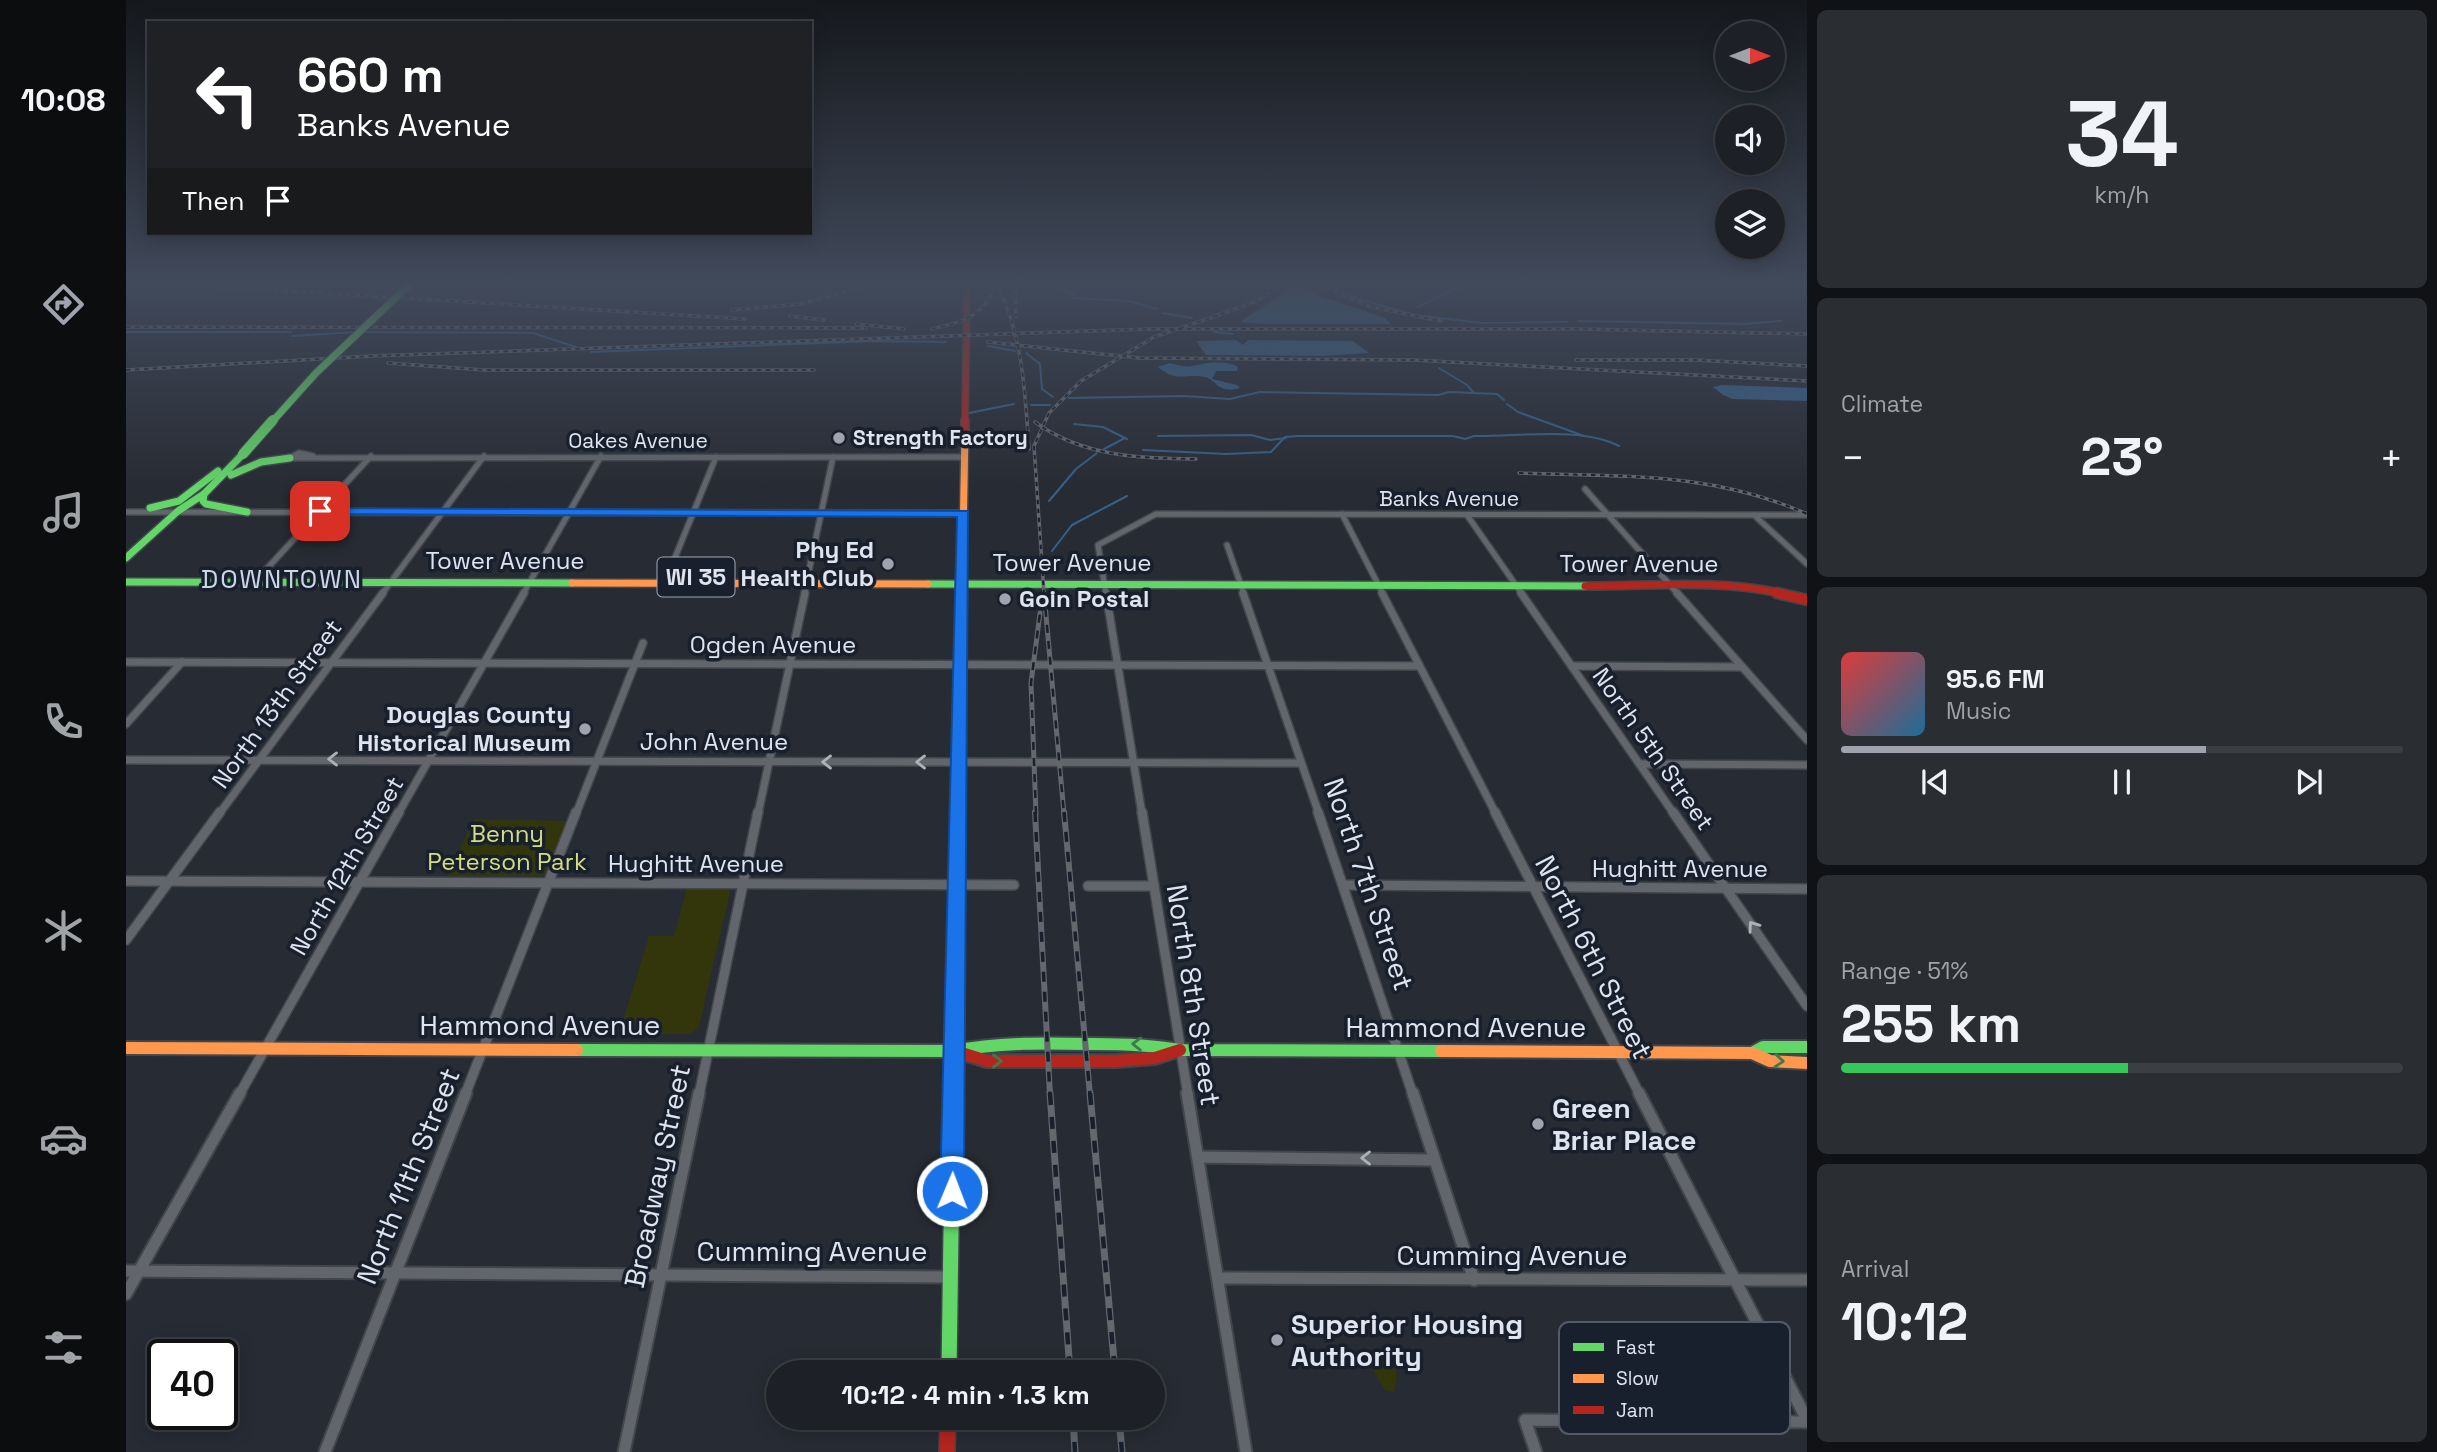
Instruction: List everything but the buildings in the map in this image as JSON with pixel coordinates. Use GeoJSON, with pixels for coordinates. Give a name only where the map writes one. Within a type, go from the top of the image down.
{"type":"FeatureCollection","features":[{"type":"Feature","properties":{"kind":"main road"},"geometry":{"type":"LineString","coordinates":[[178,511],[183,501],[240,460],[335,354]]}},
{"type":"Feature","properties":{"kind":"main road"},"geometry":{"type":"LineString","coordinates":[[949,1360],[966,354]]}},
{"type":"Feature","properties":{"kind":"main road"},"geometry":{"type":"LineString","coordinates":[[150,508],[166,506],[217,477],[256,463],[290,458]]}},
{"type":"Feature","properties":{"kind":"main road"},"geometry":{"type":"LineString","coordinates":[[217,477],[202,500],[206,504],[247,512]]}},
{"type":"Feature","properties":{"kind":"main road"},"geometry":{"type":"LineString","coordinates":[[126,558],[178,511],[204,494]]}},
{"type":"Feature","properties":{"kind":"main road","name":"Tower Avenue"},"geometry":{"type":"LineString","coordinates":[[126,576],[532,580],[1668,583],[1744,586],[1807,600]]}},
{"type":"Feature","properties":{"kind":"main road"},"geometry":{"type":"LineString","coordinates":[[214,582],[255,579],[260,576]]}},
{"type":"Feature","properties":{"kind":"main road","name":"Tower Avenue"},"geometry":{"type":"LineString","coordinates":[[126,582],[393,579]]}},
{"type":"Feature","properties":{"kind":"main road","name":"Tower Avenue"},"geometry":{"type":"LineString","coordinates":[[1668,583],[1743,581],[1807,595]]}},
{"type":"Feature","properties":{"kind":"main road","name":"Hammond Avenue"},"geometry":{"type":"LineString","coordinates":[[1752,1053],[1766,1047],[1807,1047]]}},
{"type":"Feature","properties":{"kind":"main road","name":"Hammond Avenue"},"geometry":{"type":"LineString","coordinates":[[126,1048],[954,1051],[983,1061],[1154,1058],[1180,1049],[1752,1053],[1770,1061],[1807,1063]]}},
{"type":"Feature","properties":{"kind":"main road"},"geometry":{"type":"LineString","coordinates":[[947,1452],[948,1430]]}},
{"type":"Feature","properties":{"kind":"street","name":"Oakes Avenue"},"geometry":{"type":"LineString","coordinates":[[290,458],[299,453],[313,456],[964,457]]}},
{"type":"Feature","properties":{"kind":"street"},"geometry":{"type":"LineString","coordinates":[[260,576],[371,456]]}},
{"type":"Feature","properties":{"kind":"street","name":"North 13th Street"},"geometry":{"type":"LineString","coordinates":[[126,940],[484,456]]}},
{"type":"Feature","properties":{"kind":"street","name":"North 12th Street"},"geometry":{"type":"LineString","coordinates":[[126,1294],[601,456]]}},
{"type":"Feature","properties":{"kind":"street"},"geometry":{"type":"LineString","coordinates":[[666,580],[716,457]]}},
{"type":"Feature","properties":{"kind":"street","name":"Broadway Street"},"geometry":{"type":"LineString","coordinates":[[624,1452],[833,457]]}},
{"type":"Feature","properties":{"kind":"street"},"geometry":{"type":"LineString","coordinates":[[1585,489],[1807,740]]}},
{"type":"Feature","properties":{"kind":"street"},"geometry":{"type":"LineString","coordinates":[[126,511],[150,508],[171,508],[178,511]]}},
{"type":"Feature","properties":{"kind":"street"},"geometry":{"type":"LineString","coordinates":[[126,511],[963,513]]}},
{"type":"Feature","properties":{"kind":"street","name":"Banks Avenue"},"geometry":{"type":"LineString","coordinates":[[1098,545],[1156,514],[1807,516]]}},
{"type":"Feature","properties":{"kind":"street","name":"North 6th Street"},"geometry":{"type":"LineString","coordinates":[[1342,514],[1756,1322]]}},
{"type":"Feature","properties":{"kind":"street","name":"North 5th Street"},"geometry":{"type":"LineString","coordinates":[[1468,515],[1807,1006]]}},
{"type":"Feature","properties":{"kind":"street"},"geometry":{"type":"LineString","coordinates":[[1754,515],[1807,564]]}},
{"type":"Feature","properties":{"kind":"street","name":"North 8th Street"},"geometry":{"type":"LineString","coordinates":[[1098,545],[1246,1452]]}},
{"type":"Feature","properties":{"kind":"street","name":"North 7th Street"},"geometry":{"type":"LineString","coordinates":[[1227,545],[1474,1280]]}},
{"type":"Feature","properties":{"kind":"street","name":"North 11th Street"},"geometry":{"type":"LineString","coordinates":[[325,1452],[643,643]]}},
{"type":"Feature","properties":{"kind":"street","name":"Ogden Avenue"},"geometry":{"type":"LineString","coordinates":[[126,662],[1419,666]]}},
{"type":"Feature","properties":{"kind":"street"},"geometry":{"type":"LineString","coordinates":[[126,724],[182,662]]}},
{"type":"Feature","properties":{"kind":"street"},"geometry":{"type":"LineString","coordinates":[[1572,666],[1742,667]]}},
{"type":"Feature","properties":{"kind":"street","name":"John Avenue"},"geometry":{"type":"LineString","coordinates":[[126,760],[1301,763]]}},
{"type":"Feature","properties":{"kind":"street"},"geometry":{"type":"LineString","coordinates":[[1640,764],[1807,765]]}},
{"type":"Feature","properties":{"kind":"street","name":"Hughitt Avenue"},"geometry":{"type":"LineString","coordinates":[[126,881],[1014,885]]}},
{"type":"Feature","properties":{"kind":"street","name":"Hughitt Avenue"},"geometry":{"type":"LineString","coordinates":[[1343,885],[1807,889]]}},
{"type":"Feature","properties":{"kind":"street"},"geometry":{"type":"LineString","coordinates":[[1088,886],[1154,886]]}},
{"type":"Feature","properties":{"kind":"street"},"geometry":{"type":"LineString","coordinates":[[1198,1157],[1434,1160]]}},
{"type":"Feature","properties":{"kind":"street","name":"Cumming Avenue"},"geometry":{"type":"LineString","coordinates":[[126,1271],[951,1277]]}},
{"type":"Feature","properties":{"kind":"street","name":"Cumming Avenue"},"geometry":{"type":"LineString","coordinates":[[1218,1278],[1807,1280]]}},
{"type":"Feature","properties":{"kind":"street","name":"North 6th Street"},"geometry":{"type":"LineString","coordinates":[[1790,1388],[1807,1421]]}},
{"type":"Feature","properties":{"kind":"street"},"geometry":{"type":"LineString","coordinates":[[1536,1452],[1525,1420],[1559,1420]]}},
{"type":"Feature","properties":{"kind":"green space","name":"Benny Peterson Park"},"geometry":{"type":"Polygon","coordinates":[[[474,819],[568,821],[550,868],[543,876],[447,876],[474,819]]]}},
{"type":"Feature","properties":{"kind":"green space"},"geometry":{"type":"Polygon","coordinates":[[[687,887],[727,888],[730,892],[699,1027],[691,1034],[619,1034],[649,936],[674,936],[687,887]]]}},
{"type":"Feature","properties":{"kind":"green space"},"geometry":{"type":"Polygon","coordinates":[[[1376,1354],[1387,1355],[1395,1369],[1397,1379],[1394,1392],[1385,1390],[1375,1373],[1373,1364],[1376,1354]]]}},
{"type":"Feature","properties":{"kind":"water"},"geometry":{"type":"Polygon","coordinates":[[[1205,354],[1357,354],[1322,356],[1205,354]]]}},
{"type":"Feature","properties":{"kind":"water"},"geometry":{"type":"Polygon","coordinates":[[[1215,362],[1233,365],[1238,367],[1237,371],[1216,371],[1212,379],[1240,388],[1222,388],[1205,377],[1170,375],[1158,367],[1169,363],[1186,367],[1215,362]]]}},
{"type":"Feature","properties":{"kind":"water"},"geometry":{"type":"Polygon","coordinates":[[[1713,387],[1807,388],[1807,401],[1733,399],[1713,387]]]}},
{"type":"Feature","properties":{"kind":"waterway"},"geometry":{"type":"LineString","coordinates":[[1027,354],[1040,364],[1042,389],[1053,397]]}},
{"type":"Feature","properties":{"kind":"waterway"},"geometry":{"type":"LineString","coordinates":[[1439,368],[1467,385],[1474,393]]}},
{"type":"Feature","properties":{"kind":"waterway"},"geometry":{"type":"LineString","coordinates":[[1069,398],[1184,396],[1230,399],[1260,392],[1438,395],[1449,392],[1474,393]]}},
{"type":"Feature","properties":{"kind":"waterway"},"geometry":{"type":"LineString","coordinates":[[1474,393],[1497,394],[1504,400]]}},
{"type":"Feature","properties":{"kind":"waterway"},"geometry":{"type":"LineString","coordinates":[[969,413],[1014,404]]}},
{"type":"Feature","properties":{"kind":"waterway"},"geometry":{"type":"LineString","coordinates":[[1507,404],[1518,412],[1583,436]]}},
{"type":"Feature","properties":{"kind":"waterway"},"geometry":{"type":"LineString","coordinates":[[1031,405],[1050,405]]}},
{"type":"Feature","properties":{"kind":"waterway"},"geometry":{"type":"LineString","coordinates":[[1074,424],[1103,427],[1125,438]]}},
{"type":"Feature","properties":{"kind":"waterway"},"geometry":{"type":"LineString","coordinates":[[1158,436],[1251,435],[1270,440],[1284,438]]}},
{"type":"Feature","properties":{"kind":"waterway"},"geometry":{"type":"LineString","coordinates":[[1284,438],[1453,436],[1465,439],[1474,436],[1583,436]]}},
{"type":"Feature","properties":{"kind":"waterway"},"geometry":{"type":"LineString","coordinates":[[1583,436],[1619,446]]}},
{"type":"Feature","properties":{"kind":"waterway"},"geometry":{"type":"LineString","coordinates":[[1104,449],[1125,438]]}},
{"type":"Feature","properties":{"kind":"waterway"},"geometry":{"type":"LineString","coordinates":[[1143,450],[1226,454],[1271,452],[1284,438]]}},
{"type":"Feature","properties":{"kind":"waterway"},"geometry":{"type":"LineString","coordinates":[[1049,501],[1076,469],[1097,453]]}},
{"type":"Feature","properties":{"kind":"waterway"},"geometry":{"type":"LineString","coordinates":[[1052,551],[1072,525],[1127,496]]}},
{"type":"Feature","properties":{"kind":"railway"},"geometry":{"type":"LineString","coordinates":[[126,370],[436,354]]}},
{"type":"Feature","properties":{"kind":"railway"},"geometry":{"type":"LineString","coordinates":[[1019,354],[1029,449]]}},
{"type":"Feature","properties":{"kind":"railway"},"geometry":{"type":"LineString","coordinates":[[1099,354],[1122,356]]}},
{"type":"Feature","properties":{"kind":"railway"},"geometry":{"type":"LineString","coordinates":[[1122,356],[1126,354]]}},
{"type":"Feature","properties":{"kind":"railway"},"geometry":{"type":"LineString","coordinates":[[1043,427],[1049,413],[1081,381],[1122,356]]}},
{"type":"Feature","properties":{"kind":"railway"},"geometry":{"type":"LineString","coordinates":[[1122,356],[1413,360],[1807,381]]}},
{"type":"Feature","properties":{"kind":"railway"},"geometry":{"type":"LineString","coordinates":[[1576,360],[1696,360],[1807,366]]}},
{"type":"Feature","properties":{"kind":"railway"},"geometry":{"type":"LineString","coordinates":[[388,363],[484,370],[814,370]]}},
{"type":"Feature","properties":{"kind":"railway"},"geometry":{"type":"LineString","coordinates":[[1035,422],[1043,427]]}},
{"type":"Feature","properties":{"kind":"railway"},"geometry":{"type":"LineString","coordinates":[[1043,427],[1053,434],[1092,449],[1133,456],[1196,459]]}},
{"type":"Feature","properties":{"kind":"railway"},"geometry":{"type":"LineString","coordinates":[[1043,427],[1034,446],[1044,594]]}},
{"type":"Feature","properties":{"kind":"railway"},"geometry":{"type":"LineString","coordinates":[[1519,473],[1630,476],[1700,483],[1771,500],[1807,514]]}},
{"type":"Feature","properties":{"kind":"railway"},"geometry":{"type":"LineString","coordinates":[[1044,593],[1064,814]]}},
{"type":"Feature","properties":{"kind":"railway"},"geometry":{"type":"LineString","coordinates":[[1036,814],[1031,683],[1040,613]]}},
{"type":"Feature","properties":{"kind":"railway"},"geometry":{"type":"LineString","coordinates":[[1035,812],[1050,1095]]}},
{"type":"Feature","properties":{"kind":"railway"},"geometry":{"type":"LineString","coordinates":[[1064,812],[1090,1095]]}},
{"type":"Feature","properties":{"kind":"railway"},"geometry":{"type":"LineString","coordinates":[[1050,1093],[1069,1360]]}},
{"type":"Feature","properties":{"kind":"railway"},"geometry":{"type":"LineString","coordinates":[[1090,1093],[1114,1360]]}},
{"type":"Feature","properties":{"kind":"railway"},"geometry":{"type":"LineString","coordinates":[[1074,1430],[1075,1452]]}},
{"type":"Feature","properties":{"kind":"railway"},"geometry":{"type":"LineString","coordinates":[[1120,1430],[1122,1452]]}},
{"type":"Feature","properties":{"kind":"traffic: fast"},"geometry":{"type":"LineString","coordinates":[[243,454],[336,354]]}},
{"type":"Feature","properties":{"kind":"traffic: fast"},"geometry":{"type":"LineString","coordinates":[[126,558],[178,511],[204,494],[243,454]]}},
{"type":"Feature","properties":{"kind":"traffic: fast"},"geometry":{"type":"LineString","coordinates":[[231,475],[261,462],[290,458]]}},
{"type":"Feature","properties":{"kind":"traffic: fast"},"geometry":{"type":"LineString","coordinates":[[150,508],[179,501],[218,471]]}},
{"type":"Feature","properties":{"kind":"traffic: fast"},"geometry":{"type":"LineString","coordinates":[[204,494],[203,501],[206,504],[247,512]]}},
{"type":"Feature","properties":{"kind":"traffic: fast"},"geometry":{"type":"LineString","coordinates":[[126,582],[572,583]]}},
{"type":"Feature","properties":{"kind":"traffic: fast"},"geometry":{"type":"LineString","coordinates":[[928,584],[1585,586]]}},
{"type":"Feature","properties":{"kind":"traffic: fast"},"geometry":{"type":"LineString","coordinates":[[949,1360],[957,876]]}},
{"type":"Feature","properties":{"kind":"traffic: fast"},"geometry":{"type":"LineString","coordinates":[[577,1050],[954,1051],[1007,1044],[1041,1043],[1137,1045],[1180,1050],[1441,1051]]}},
{"type":"Feature","properties":{"kind":"traffic: fast"},"geometry":{"type":"LineString","coordinates":[[1752,1053],[1763,1047],[1807,1047]]}},
{"type":"Feature","properties":{"kind":"traffic: slow"},"geometry":{"type":"LineString","coordinates":[[957,876],[965,432]]}},
{"type":"Feature","properties":{"kind":"traffic: slow"},"geometry":{"type":"LineString","coordinates":[[572,583],[928,584]]}},
{"type":"Feature","properties":{"kind":"traffic: slow"},"geometry":{"type":"LineString","coordinates":[[126,1048],[577,1050]]}},
{"type":"Feature","properties":{"kind":"traffic: slow"},"geometry":{"type":"LineString","coordinates":[[1441,1051],[1752,1053],[1770,1061],[1807,1063]]}},
{"type":"Feature","properties":{"kind":"traffic: jam"},"geometry":{"type":"LineString","coordinates":[[965,432],[966,354]]}},
{"type":"Feature","properties":{"kind":"traffic: jam"},"geometry":{"type":"LineString","coordinates":[[1585,586],[1727,586],[1762,589],[1807,600]]}},
{"type":"Feature","properties":{"kind":"traffic: jam"},"geometry":{"type":"LineString","coordinates":[[955,1051],[987,1061],[1116,1061],[1155,1058],[1180,1050]]}},
{"type":"Feature","properties":{"kind":"traffic: jam"},"geometry":{"type":"LineString","coordinates":[[947,1452],[948,1430]]}},
{"type":"Feature","properties":{"kind":"place","name":"Strength Factory"},"geometry":{"type":"Point","coordinates":[839,438]}},
{"type":"Feature","properties":{"kind":"place","name":"Phy Ed Health Club"},"geometry":{"type":"Point","coordinates":[888,564]}},
{"type":"Feature","properties":{"kind":"place","name":"Goin Postal"},"geometry":{"type":"Point","coordinates":[1005,599]}},
{"type":"Feature","properties":{"kind":"place","name":"Douglas County Historical Museum"},"geometry":{"type":"Point","coordinates":[585,729]}},
{"type":"Feature","properties":{"kind":"place","name":"Green Briar Place"},"geometry":{"type":"Point","coordinates":[1538,1124]}},
{"type":"Feature","properties":{"kind":"place","name":"Superior Housing Authority"},"geometry":{"type":"Point","coordinates":[1277,1340]}},
{"type":"Feature","properties":{"kind":"district","name":"DOWNTOWN"},"geometry":{"type":"Point","coordinates":[282,579]}},
{"type":"Feature","properties":{"kind":"route"},"geometry":{"type":"LineString","coordinates":[[320,511],[963,513],[952,1191]]}}]}
